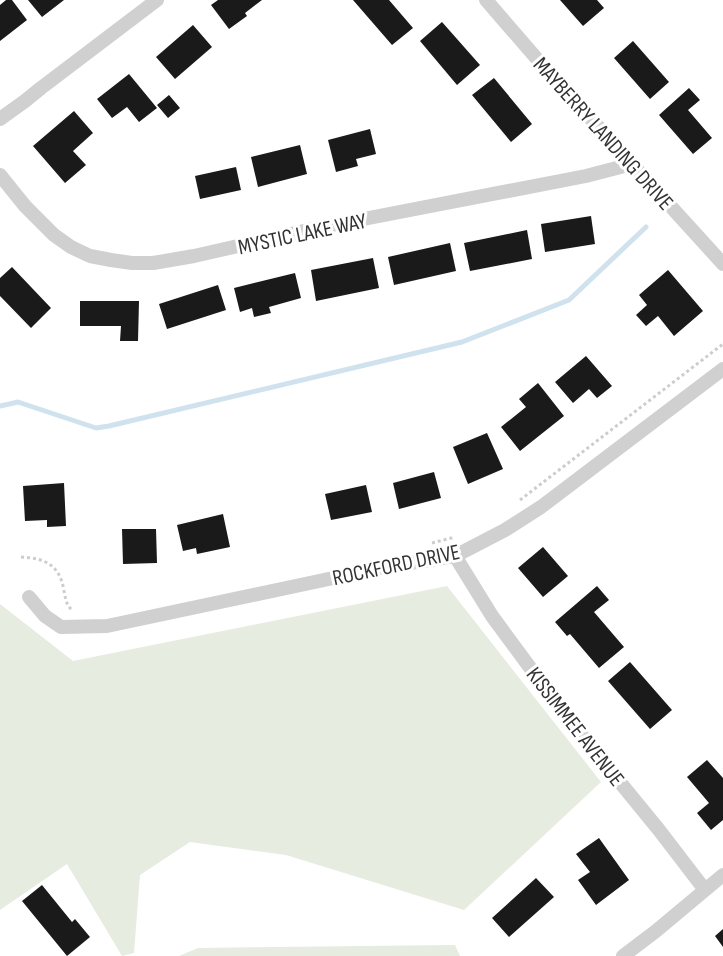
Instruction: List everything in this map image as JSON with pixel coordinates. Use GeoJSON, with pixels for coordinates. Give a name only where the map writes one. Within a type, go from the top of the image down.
{"type":"FeatureCollection","features":[{"type":"Feature","properties":{"kind":"street"},"geometry":{"type":"LineString","coordinates":[[0,119],[157,0]]}},
{"type":"Feature","properties":{"kind":"street","name":"MAYBERRY LANDING DRIVE"},"geometry":{"type":"LineString","coordinates":[[486,0],[723,264]]}},
{"type":"Feature","properties":{"kind":"street","name":"MYSTIC LAKE WAY"},"geometry":{"type":"LineString","coordinates":[[0,175],[25,206],[54,235],[71,247],[90,256],[132,263],[153,263],[317,228],[586,176],[632,164]]}},
{"type":"Feature","properties":{"kind":"street","name":"ROCKFORD DRIVE"},"geometry":{"type":"LineString","coordinates":[[29,597],[45,616],[61,627],[107,626],[385,567],[455,555],[505,530],[541,507],[723,369]]}},
{"type":"Feature","properties":{"kind":"street","name":"KISSIMMEE AVENUE"},"geometry":{"type":"LineString","coordinates":[[455,555],[492,616],[559,706],[705,890]]}},
{"type":"Feature","properties":{"kind":"street"},"geometry":{"type":"LineString","coordinates":[[623,956],[723,875]]}},
{"type":"Feature","properties":{"kind":"path"},"geometry":{"type":"LineString","coordinates":[[515,504],[723,344]]}},
{"type":"Feature","properties":{"kind":"path"},"geometry":{"type":"LineString","coordinates":[[426,544],[458,536]]}},
{"type":"Feature","properties":{"kind":"path"},"geometry":{"type":"LineString","coordinates":[[21,557],[35,557],[48,562],[62,581],[66,604],[72,611],[82,612]]}},
{"type":"Feature","properties":{"kind":"shaded area"},"geometry":{"type":"Polygon","coordinates":[[[447,586],[601,782],[464,910],[286,855],[190,842],[140,875],[134,953],[122,956],[67,864],[0,910],[0,604],[73,661],[447,586]]]}},
{"type":"Feature","properties":{"kind":"shaded area"},"geometry":{"type":"Polygon","coordinates":[[[455,945],[460,956],[179,956],[198,948],[455,945]]]}},
{"type":"Feature","properties":{"kind":"building"},"geometry":{"type":"Polygon","coordinates":[[[6,0],[12,0],[27,20],[0,41],[0,5],[6,0]]]}},
{"type":"Feature","properties":{"kind":"building"},"geometry":{"type":"Polygon","coordinates":[[[28,0],[64,0],[42,17],[28,0]]]}},
{"type":"Feature","properties":{"kind":"building"},"geometry":{"type":"Polygon","coordinates":[[[218,0],[262,0],[245,13],[247,16],[229,29],[211,5],[218,0]]]}},
{"type":"Feature","properties":{"kind":"building"},"geometry":{"type":"Polygon","coordinates":[[[353,0],[389,0],[413,28],[392,45],[353,0]]]}},
{"type":"Feature","properties":{"kind":"building"},"geometry":{"type":"Polygon","coordinates":[[[560,0],[597,0],[604,8],[583,26],[560,0]]]}},
{"type":"Feature","properties":{"kind":"building"},"geometry":{"type":"Polygon","coordinates":[[[442,22],[480,65],[457,85],[420,41],[442,22]]]}},
{"type":"Feature","properties":{"kind":"building"},"geometry":{"type":"Polygon","coordinates":[[[193,25],[212,47],[175,79],[156,57],[193,25]]]}},
{"type":"Feature","properties":{"kind":"building"},"geometry":{"type":"Polygon","coordinates":[[[633,41],[669,82],[650,99],[614,58],[633,41]]]}},
{"type":"Feature","properties":{"kind":"building"},"geometry":{"type":"Polygon","coordinates":[[[129,74],[157,108],[139,122],[127,107],[112,118],[97,99],[129,74]]]}},
{"type":"Feature","properties":{"kind":"building"},"geometry":{"type":"Polygon","coordinates":[[[494,78],[532,124],[511,142],[472,95],[494,78]]]}},
{"type":"Feature","properties":{"kind":"building"},"geometry":{"type":"Polygon","coordinates":[[[689,88],[700,100],[688,110],[712,138],[693,154],[659,115],[689,88]]]}},
{"type":"Feature","properties":{"kind":"building"},"geometry":{"type":"Polygon","coordinates":[[[169,95],[180,108],[168,118],[157,105],[169,95]]]}},
{"type":"Feature","properties":{"kind":"building"},"geometry":{"type":"Polygon","coordinates":[[[74,111],[93,133],[73,151],[86,165],[65,183],[33,146],[74,111]]]}},
{"type":"Feature","properties":{"kind":"building"},"geometry":{"type":"Polygon","coordinates":[[[370,129],[376,154],[356,159],[358,166],[336,172],[328,140],[370,129]]]}},
{"type":"Feature","properties":{"kind":"building"},"geometry":{"type":"Polygon","coordinates":[[[300,145],[307,174],[258,187],[251,157],[300,145]]]}},
{"type":"Feature","properties":{"kind":"building"},"geometry":{"type":"Polygon","coordinates":[[[236,167],[241,190],[200,199],[195,176],[236,167]]]}},
{"type":"Feature","properties":{"kind":"building"},"geometry":{"type":"Polygon","coordinates":[[[591,216],[595,244],[545,252],[541,224],[591,216]]]}},
{"type":"Feature","properties":{"kind":"building"},"geometry":{"type":"Polygon","coordinates":[[[527,230],[532,259],[470,271],[464,243],[527,230]]]}},
{"type":"Feature","properties":{"kind":"building"},"geometry":{"type":"Polygon","coordinates":[[[450,243],[456,271],[394,285],[388,257],[450,243]]]}},
{"type":"Feature","properties":{"kind":"building"},"geometry":{"type":"Polygon","coordinates":[[[373,258],[379,288],[316,301],[311,270],[373,258]]]}},
{"type":"Feature","properties":{"kind":"building"},"geometry":{"type":"Polygon","coordinates":[[[12,267],[51,308],[31,328],[0,296],[0,278],[12,267]]]}},
{"type":"Feature","properties":{"kind":"building"},"geometry":{"type":"Polygon","coordinates":[[[668,270],[703,311],[674,336],[658,316],[646,326],[636,315],[647,305],[639,295],[668,270]]]}},
{"type":"Feature","properties":{"kind":"building"},"geometry":{"type":"Polygon","coordinates":[[[295,273],[301,298],[269,307],[271,313],[254,317],[252,308],[240,312],[234,288],[295,273]]]}},
{"type":"Feature","properties":{"kind":"building"},"geometry":{"type":"Polygon","coordinates":[[[218,285],[226,310],[167,329],[159,304],[218,285]]]}},
{"type":"Feature","properties":{"kind":"building"},"geometry":{"type":"Polygon","coordinates":[[[80,301],[139,301],[138,341],[120,341],[121,326],[80,326],[80,301]]]}},
{"type":"Feature","properties":{"kind":"building"},"geometry":{"type":"Polygon","coordinates":[[[586,356],[612,386],[597,398],[589,389],[573,403],[555,382],[586,356]]]}},
{"type":"Feature","properties":{"kind":"building"},"geometry":{"type":"Polygon","coordinates":[[[538,383],[564,416],[520,451],[501,427],[526,407],[519,399],[538,383]]]}},
{"type":"Feature","properties":{"kind":"building"},"geometry":{"type":"Polygon","coordinates":[[[487,433],[503,469],[468,484],[453,447],[487,433]]]}},
{"type":"Feature","properties":{"kind":"building"},"geometry":{"type":"Polygon","coordinates":[[[434,472],[441,498],[399,509],[393,483],[434,472]]]}},
{"type":"Feature","properties":{"kind":"building"},"geometry":{"type":"Polygon","coordinates":[[[64,483],[66,526],[47,527],[47,520],[25,521],[23,486],[64,483]]]}},
{"type":"Feature","properties":{"kind":"building"},"geometry":{"type":"Polygon","coordinates":[[[366,485],[372,512],[331,520],[325,494],[366,485]]]}},
{"type":"Feature","properties":{"kind":"building"},"geometry":{"type":"Polygon","coordinates":[[[223,514],[230,547],[197,554],[196,548],[183,551],[177,525],[223,514]]]}},
{"type":"Feature","properties":{"kind":"building"},"geometry":{"type":"Polygon","coordinates":[[[122,529],[156,529],[157,563],[123,564],[122,529]]]}},
{"type":"Feature","properties":{"kind":"building"},"geometry":{"type":"Polygon","coordinates":[[[543,547],[568,576],[543,597],[518,568],[543,547]]]}},
{"type":"Feature","properties":{"kind":"building"},"geometry":{"type":"Polygon","coordinates":[[[597,586],[609,600],[594,612],[624,647],[599,668],[570,634],[567,636],[555,622],[597,586]]]}},
{"type":"Feature","properties":{"kind":"building"},"geometry":{"type":"Polygon","coordinates":[[[630,662],[672,710],[650,729],[608,681],[630,662]]]}},
{"type":"Feature","properties":{"kind":"building"},"geometry":{"type":"Polygon","coordinates":[[[707,760],[723,778],[723,820],[711,830],[697,813],[709,803],[687,777],[707,760]]]}},
{"type":"Feature","properties":{"kind":"building"},"geometry":{"type":"Polygon","coordinates":[[[599,838],[629,880],[596,905],[578,880],[590,872],[576,854],[599,838]]]}},
{"type":"Feature","properties":{"kind":"building"},"geometry":{"type":"Polygon","coordinates":[[[536,878],[554,897],[509,937],[492,918],[536,878]]]}},
{"type":"Feature","properties":{"kind":"building"},"geometry":{"type":"Polygon","coordinates":[[[42,885],[72,922],[75,919],[90,937],[67,956],[22,901],[42,885]]]}},
{"type":"Feature","properties":{"kind":"building"},"geometry":{"type":"Polygon","coordinates":[[[723,929],[723,947],[715,936],[723,929]]]}},
{"type":"Feature","properties":{"kind":"waterway"},"geometry":{"type":"LineString","coordinates":[[0,406],[18,402],[96,428],[462,342],[569,300],[646,227]]}}]}
